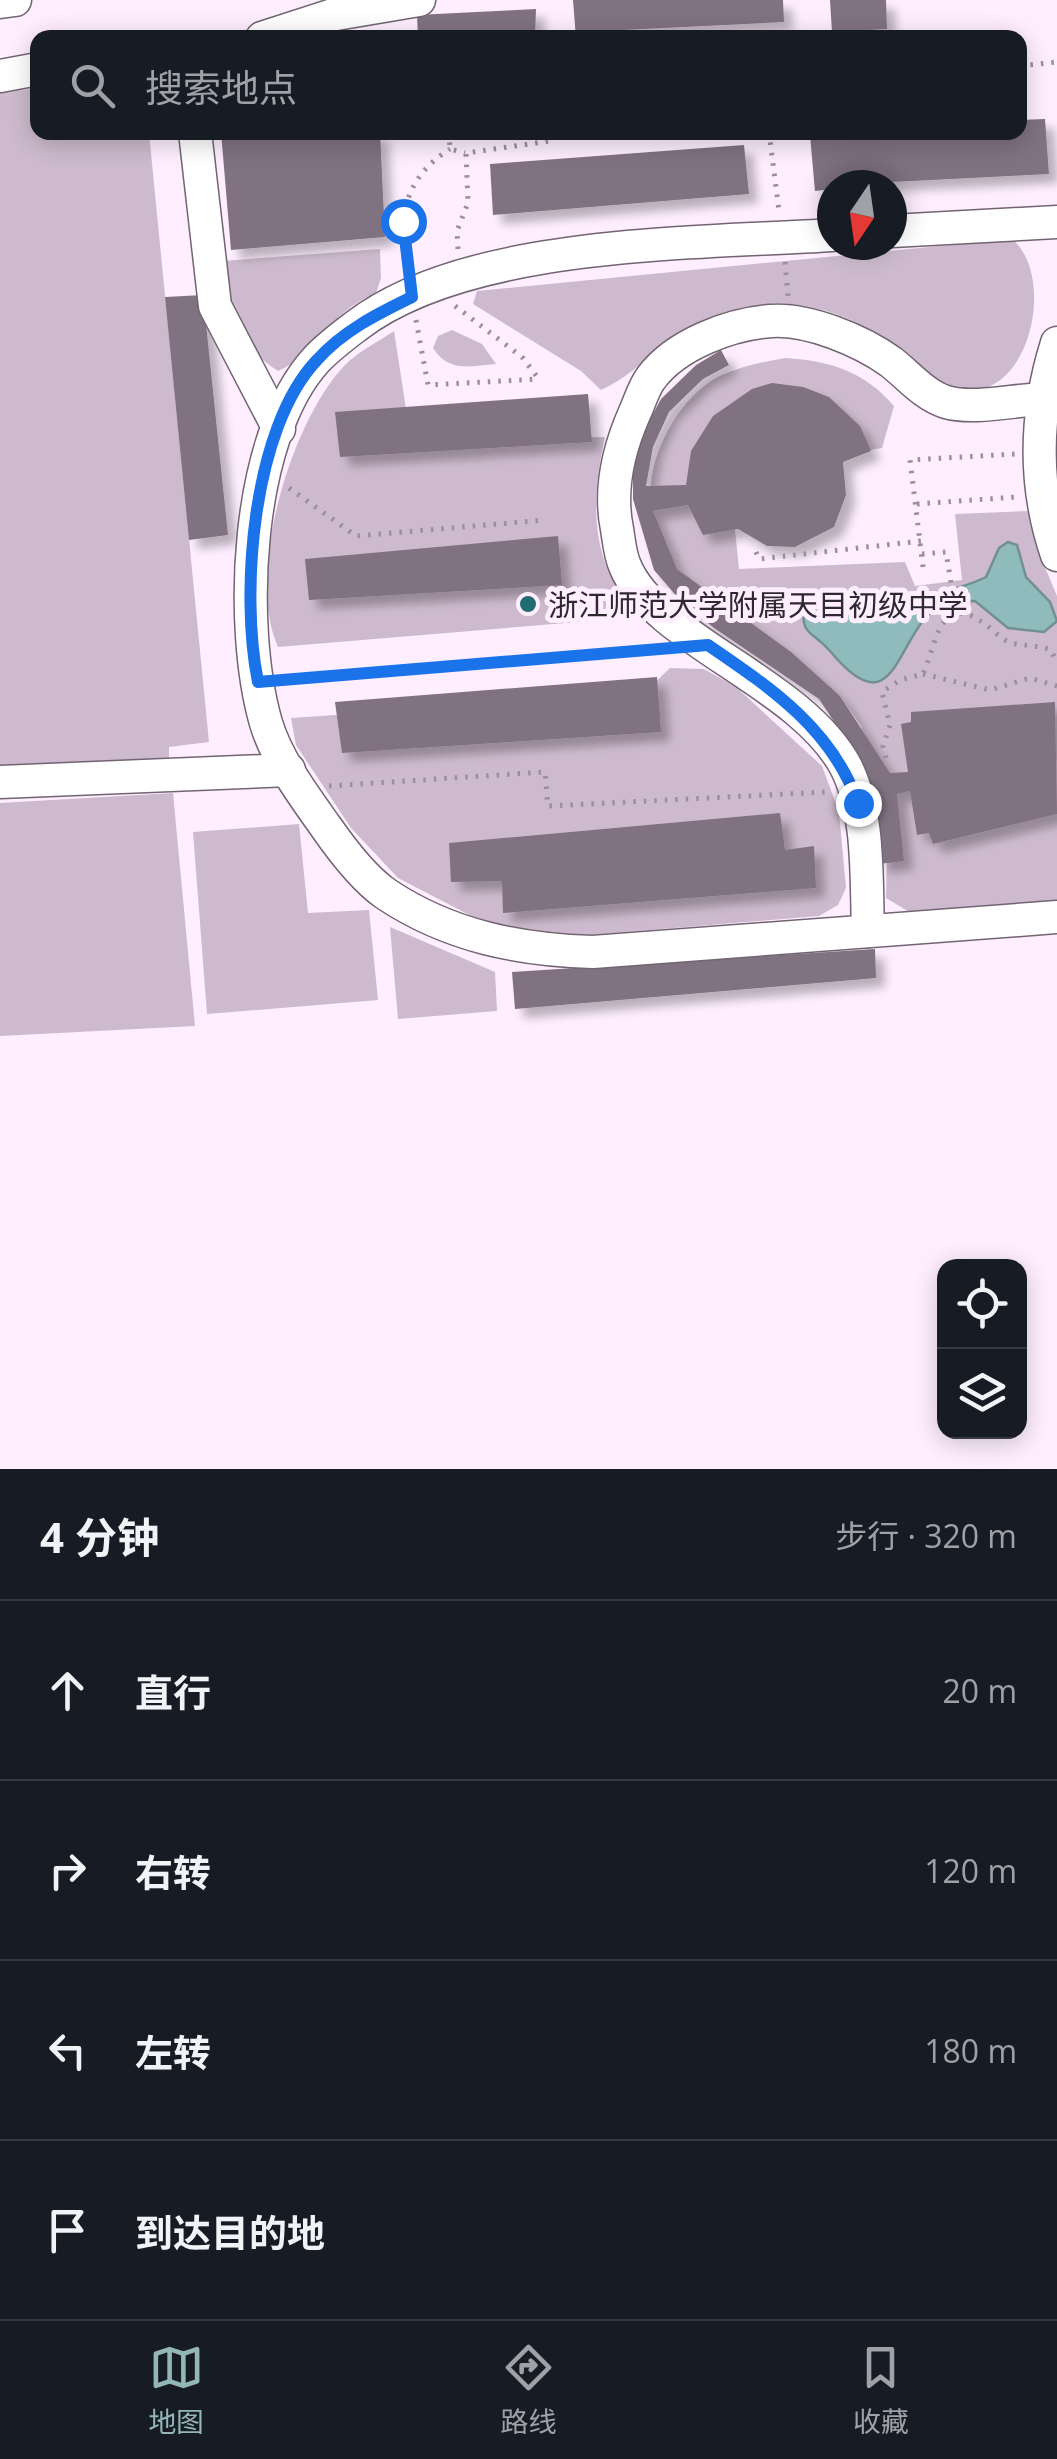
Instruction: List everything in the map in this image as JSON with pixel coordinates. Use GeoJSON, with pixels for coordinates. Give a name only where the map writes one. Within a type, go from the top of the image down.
{"type":"FeatureCollection","features":[{"type":"Feature","properties":{"kind":"street"},"geometry":{"type":"LineString","coordinates":[[0,2],[14,0]]}},
{"type":"Feature","properties":{"kind":"street"},"geometry":{"type":"LineString","coordinates":[[287,30],[336,14],[418,0]]}},
{"type":"Feature","properties":{"kind":"street"},"geometry":{"type":"LineString","coordinates":[[0,76],[30,70]]}},
{"type":"Feature","properties":{"kind":"street"},"geometry":{"type":"LineString","coordinates":[[196,140],[215,306],[279,429]]}},
{"type":"Feature","properties":{"kind":"street"},"geometry":{"type":"LineString","coordinates":[[907,229],[1057,222]]}},
{"type":"Feature","properties":{"kind":"street"},"geometry":{"type":"LineString","coordinates":[[817,235],[560,254],[438,287],[360,323],[315,361],[293,395],[279,429],[265,472],[254,529],[250,598],[258,682],[267,725],[294,779],[339,846],[383,892],[432,921],[489,940],[538,950],[594,952],[1057,917]]}},
{"type":"Feature","properties":{"kind":"street"},"geometry":{"type":"LineString","coordinates":[[868,931],[865,857],[854,790],[845,767],[821,733],[765,684],[644,598],[624,566],[614,516],[616,469],[629,426],[651,377],[687,347],[733,327],[775,320],[856,342],[888,360],[933,396],[951,404],[1044,399]]}},
{"type":"Feature","properties":{"kind":"street"},"geometry":{"type":"LineString","coordinates":[[1057,343],[1044,399],[1045,476],[1057,555]]}},
{"type":"Feature","properties":{"kind":"street"},"geometry":{"type":"LineString","coordinates":[[0,782],[294,779]]}},
{"type":"Feature","properties":{"kind":"path"},"geometry":{"type":"LineString","coordinates":[[1027,65],[1057,62]]}},
{"type":"Feature","properties":{"kind":"path"},"geometry":{"type":"LineString","coordinates":[[449,140],[450,150]]}},
{"type":"Feature","properties":{"kind":"path"},"geometry":{"type":"LineString","coordinates":[[466,153],[468,203],[438,287],[428,385],[538,378],[522,357],[456,307],[438,287],[403,221],[413,185],[425,165],[450,150],[466,153],[550,140]]}},
{"type":"Feature","properties":{"kind":"path"},"geometry":{"type":"LineString","coordinates":[[923,566],[910,460],[1045,476]]}},
{"type":"Feature","properties":{"kind":"path"},"geometry":{"type":"LineString","coordinates":[[265,472],[356,536],[546,520]]}},
{"type":"Feature","properties":{"kind":"path"},"geometry":{"type":"LineString","coordinates":[[917,504],[1045,476]]}},
{"type":"Feature","properties":{"kind":"path"},"geometry":{"type":"LineString","coordinates":[[756,552],[758,559],[920,541]]}},
{"type":"Feature","properties":{"kind":"path"},"geometry":{"type":"LineString","coordinates":[[922,554],[946,552],[956,610]]}},
{"type":"Feature","properties":{"kind":"path"},"geometry":{"type":"LineString","coordinates":[[956,610],[976,617],[1009,643],[1032,643],[1051,650],[1057,663]]}},
{"type":"Feature","properties":{"kind":"path"},"geometry":{"type":"LineString","coordinates":[[923,674],[936,631],[956,610]]}},
{"type":"Feature","properties":{"kind":"path"},"geometry":{"type":"LineString","coordinates":[[258,682],[708,645]]}},
{"type":"Feature","properties":{"kind":"path"},"geometry":{"type":"LineString","coordinates":[[886,758],[883,746],[890,725],[882,692],[900,680],[923,674],[990,690],[1030,678],[1057,686]]}},
{"type":"Feature","properties":{"kind":"path"},"geometry":{"type":"LineString","coordinates":[[294,779],[544,772],[548,806],[854,790]]}},
{"type":"Feature","properties":{"kind":"shaded area"},"geometry":{"type":"Polygon","coordinates":[[[30,89],[30,140],[150,140],[209,742],[169,747],[169,766],[0,772],[0,93],[30,89]]]}},
{"type":"Feature","properties":{"kind":"shaded area"},"geometry":{"type":"Polygon","coordinates":[[[1012,239],[1026,257],[1033,280],[1029,334],[1019,359],[1003,378],[982,389],[956,390],[939,384],[901,351],[858,323],[810,307],[776,303],[736,314],[686,336],[601,390],[581,371],[473,304],[477,291],[817,258],[907,260],[907,249],[1012,239]]]}},
{"type":"Feature","properties":{"kind":"shaded area"},"geometry":{"type":"Polygon","coordinates":[[[380,249],[381,278],[376,293],[333,322],[292,363],[278,371],[254,351],[232,309],[222,261],[380,249]]]}},
{"type":"Feature","properties":{"kind":"shaded area"},"geometry":{"type":"Polygon","coordinates":[[[452,330],[482,344],[496,364],[453,365],[439,356],[433,348],[438,336],[452,330]]]}},
{"type":"Feature","properties":{"kind":"shaded area"},"geometry":{"type":"Polygon","coordinates":[[[394,331],[411,441],[605,437],[597,488],[597,522],[609,573],[630,608],[626,618],[278,647],[269,616],[267,580],[270,541],[291,460],[325,391],[344,366],[394,331]]]}},
{"type":"Feature","properties":{"kind":"shaded area"},"geometry":{"type":"Polygon","coordinates":[[[786,358],[845,370],[871,384],[894,406],[882,448],[745,471],[732,501],[739,569],[905,562],[915,586],[962,580],[955,514],[1029,511],[1036,546],[1057,596],[1057,904],[911,913],[886,898],[888,800],[861,726],[840,696],[677,569],[664,546],[652,513],[651,487],[658,452],[675,419],[698,391],[719,376],[786,358]]]}},
{"type":"Feature","properties":{"kind":"shaded area"},"geometry":{"type":"Polygon","coordinates":[[[1008,542],[1017,545],[1026,577],[1050,602],[1057,621],[1044,632],[1008,628],[975,601],[948,604],[925,618],[897,664],[878,682],[865,681],[850,672],[806,628],[804,601],[821,590],[877,601],[948,590],[986,577],[999,548],[1008,542]]]}},
{"type":"Feature","properties":{"kind":"shaded area"},"geometry":{"type":"Polygon","coordinates":[[[670,668],[704,669],[736,687],[822,766],[839,812],[846,888],[838,905],[819,916],[578,936],[546,935],[479,920],[398,878],[351,828],[296,745],[291,718],[643,694],[670,668]]]}},
{"type":"Feature","properties":{"kind":"shaded area"},"geometry":{"type":"Polygon","coordinates":[[[173,793],[195,1026],[0,1036],[0,803],[173,793]]]}},
{"type":"Feature","properties":{"kind":"shaded area"},"geometry":{"type":"Polygon","coordinates":[[[299,824],[308,913],[369,910],[378,1000],[207,1014],[193,832],[299,824]]]}},
{"type":"Feature","properties":{"kind":"shaded area"},"geometry":{"type":"Polygon","coordinates":[[[390,927],[495,972],[497,1011],[398,1019],[390,927]]]}},
{"type":"Feature","properties":{"kind":"building"},"geometry":{"type":"Polygon","coordinates":[[[573,0],[783,0],[784,22],[575,30],[573,0]]]}},
{"type":"Feature","properties":{"kind":"building"},"geometry":{"type":"Polygon","coordinates":[[[830,0],[886,0],[887,29],[832,30],[830,0]]]}},
{"type":"Feature","properties":{"kind":"building"},"geometry":{"type":"Polygon","coordinates":[[[536,9],[535,30],[418,30],[417,15],[536,9]]]}},
{"type":"Feature","properties":{"kind":"building"},"geometry":{"type":"Polygon","coordinates":[[[1045,119],[1049,174],[907,181],[907,170],[817,170],[815,191],[810,140],[1027,140],[1027,120],[1045,119]]]}},
{"type":"Feature","properties":{"kind":"building"},"geometry":{"type":"Polygon","coordinates":[[[222,140],[380,140],[385,237],[231,250],[222,140]]]}},
{"type":"Feature","properties":{"kind":"building"},"geometry":{"type":"Polygon","coordinates":[[[744,145],[749,194],[493,215],[490,164],[744,145]]]}},
{"type":"Feature","properties":{"kind":"building"},"geometry":{"type":"Polygon","coordinates":[[[203,295],[228,535],[189,540],[165,297],[203,295]]]}},
{"type":"Feature","properties":{"kind":"building"},"geometry":{"type":"Polygon","coordinates":[[[721,350],[729,365],[703,379],[669,412],[653,447],[646,486],[686,485],[691,451],[713,416],[752,389],[772,383],[803,387],[829,397],[860,426],[871,451],[843,462],[846,495],[834,527],[795,547],[767,546],[738,529],[703,535],[688,505],[653,511],[677,569],[791,652],[840,696],[890,773],[908,772],[901,724],[911,722],[911,712],[1055,702],[1057,814],[933,844],[929,833],[917,835],[910,791],[897,794],[904,861],[879,864],[866,770],[819,699],[714,628],[679,599],[654,570],[633,499],[633,468],[643,432],[661,399],[696,365],[721,350]]]}},
{"type":"Feature","properties":{"kind":"building"},"geometry":{"type":"Polygon","coordinates":[[[588,394],[592,442],[340,457],[335,412],[588,394]]]}},
{"type":"Feature","properties":{"kind":"building"},"geometry":{"type":"Polygon","coordinates":[[[558,536],[562,585],[309,600],[305,559],[558,536]]]}},
{"type":"Feature","properties":{"kind":"building"},"geometry":{"type":"Polygon","coordinates":[[[657,677],[661,732],[342,753],[335,702],[657,677]]]}},
{"type":"Feature","properties":{"kind":"building"},"geometry":{"type":"Polygon","coordinates":[[[780,813],[785,850],[814,846],[816,888],[503,913],[502,881],[451,882],[449,843],[780,813]]]}},
{"type":"Feature","properties":{"kind":"building"},"geometry":{"type":"Polygon","coordinates":[[[875,949],[876,978],[515,1009],[512,972],[875,949]]]}},
{"type":"Feature","properties":{"kind":"place","name":"浙江师范大学附属天目初级中学"},"geometry":{"type":"Point","coordinates":[528,604]}},
{"type":"Feature","properties":{"kind":"route"},"geometry":{"type":"LineString","coordinates":[[403,221],[403,250],[412,297],[360,323],[315,361],[293,395],[265,472],[254,529],[250,598],[258,682],[708,645],[765,684],[821,733],[845,767],[858,803]]}}]}
